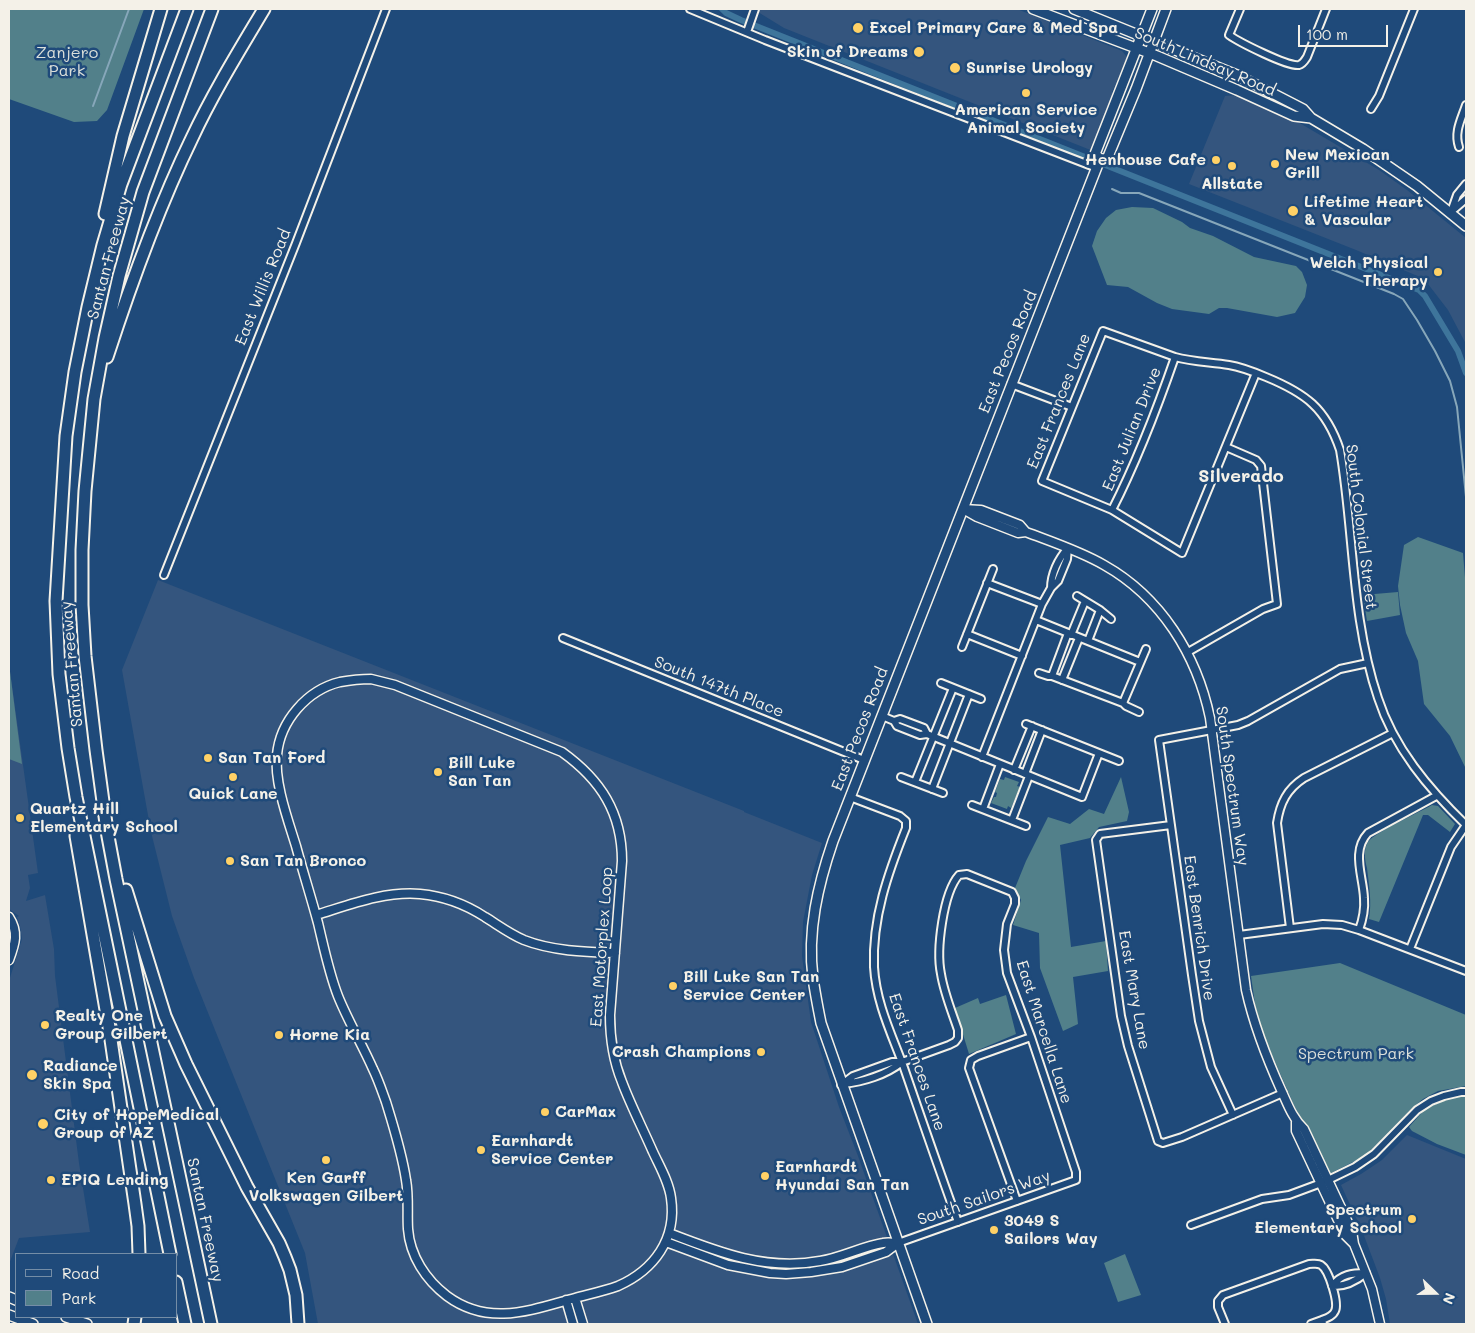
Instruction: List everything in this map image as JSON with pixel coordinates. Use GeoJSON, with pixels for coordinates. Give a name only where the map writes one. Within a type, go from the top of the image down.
{"type":"FeatureCollection","features":[{"type":"Feature","properties":{"kind":"highway"},"geometry":{"type":"LineString","coordinates":[[88,307],[116,164],[161,9]]}},
{"type":"Feature","properties":{"kind":"highway","name":"Santan Freeway"},"geometry":{"type":"LineString","coordinates":[[170,1253],[76,797],[59,674],[56,601],[66,436],[75,372],[88,307],[121,184],[187,9]]}},
{"type":"Feature","properties":{"kind":"highway","name":"Santan Freeway"},"geometry":{"type":"LineString","coordinates":[[211,1324],[107,831],[90,698],[82,605],[82,550],[85,491],[94,399],[119,276],[143,192],[212,9]]}},
{"type":"Feature","properties":{"kind":"highway"},"geometry":{"type":"LineString","coordinates":[[94,399],[132,285],[176,172],[211,100],[264,9]]}},
{"type":"Feature","properties":{"kind":"highway"},"geometry":{"type":"LineString","coordinates":[[76,797],[75,828],[110,1033],[136,1212],[139,1253]]}},
{"type":"Feature","properties":{"kind":"highway"},"geometry":{"type":"LineString","coordinates":[[107,831],[118,856],[129,902],[165,1016],[214,1123],[279,1243],[294,1284],[298,1324]]}},
{"type":"Feature","properties":{"kind":"highway"},"geometry":{"type":"LineString","coordinates":[[178,1290],[186,1324]]}},
{"type":"Feature","properties":{"kind":"main road","name":"South Lindsay Road"},"geometry":{"type":"LineString","coordinates":[[1033,9],[1237,90],[1294,116],[1311,118]]}},
{"type":"Feature","properties":{"kind":"main road","name":"South Lindsay Road"},"geometry":{"type":"LineString","coordinates":[[1074,9],[1237,75],[1303,108],[1311,118],[1382,161],[1417,186],[1466,226]]}},
{"type":"Feature","properties":{"kind":"main road","name":"East Pecos Road"},"geometry":{"type":"LineString","coordinates":[[1098,164],[1095,154],[1152,9]]}},
{"type":"Feature","properties":{"kind":"main road","name":"East Pecos Road"},"geometry":{"type":"LineString","coordinates":[[927,1324],[821,1023],[813,976],[812,944],[817,896],[827,857],[1011,384],[1098,164],[1107,158],[1166,9]]}},
{"type":"Feature","properties":{"kind":"main road"},"geometry":{"type":"LineString","coordinates":[[17,1318],[33,1324]]}},
{"type":"Feature","properties":{"kind":"main road"},"geometry":{"type":"LineString","coordinates":[[69,1318],[87,1324]]}},
{"type":"Feature","properties":{"kind":"street","name":"East Willis Road"},"geometry":{"type":"LineString","coordinates":[[164,575],[296,243],[386,9]]}},
{"type":"Feature","properties":{"kind":"street"},"geometry":{"type":"LineString","coordinates":[[690,9],[1098,164]]}},
{"type":"Feature","properties":{"kind":"street"},"geometry":{"type":"LineString","coordinates":[[747,30],[755,9]]}},
{"type":"Feature","properties":{"kind":"street"},"geometry":{"type":"LineString","coordinates":[[1240,9],[1229,35],[1287,64],[1298,65],[1304,62],[1307,57],[1326,9]]}},
{"type":"Feature","properties":{"kind":"street"},"geometry":{"type":"LineString","coordinates":[[1371,109],[1379,96],[1414,9]]}},
{"type":"Feature","properties":{"kind":"street"},"geometry":{"type":"LineString","coordinates":[[1459,147],[1456,140],[1456,132],[1466,105]]}},
{"type":"Feature","properties":{"kind":"street"},"geometry":{"type":"LineString","coordinates":[[1450,212],[1466,184]]}},
{"type":"Feature","properties":{"kind":"street"},"geometry":{"type":"LineString","coordinates":[[1450,212],[1466,198]]}},
{"type":"Feature","properties":{"kind":"street","name":"South Colonial Street"},"geometry":{"type":"LineString","coordinates":[[1102,330],[1175,357],[1236,366],[1256,373],[1298,392],[1324,416],[1336,438],[1342,464],[1358,610],[1368,663],[1378,700],[1393,732],[1419,775],[1436,796],[1466,825]]}},
{"type":"Feature","properties":{"kind":"street","name":"East Frances Lane"},"geometry":{"type":"LineString","coordinates":[[1102,330],[1042,481],[1112,510]]}},
{"type":"Feature","properties":{"kind":"street","name":"East Julian Drive"},"geometry":{"type":"LineString","coordinates":[[1112,510],[1130,472],[1175,357]]}},
{"type":"Feature","properties":{"kind":"street"},"geometry":{"type":"LineString","coordinates":[[1112,510],[1182,553],[1256,373]]}},
{"type":"Feature","properties":{"kind":"street"},"geometry":{"type":"LineString","coordinates":[[1011,384],[1072,407]]}},
{"type":"Feature","properties":{"kind":"street"},"geometry":{"type":"LineString","coordinates":[[1188,652],[1263,609],[1277,604],[1261,466],[1256,460],[1226,447]]}},
{"type":"Feature","properties":{"kind":"street","name":"South Spectrum Way"},"geometry":{"type":"LineString","coordinates":[[963,509],[977,517],[1018,532],[1026,532],[1090,557],[1114,571],[1144,595],[1168,622],[1188,652],[1206,701],[1246,990],[1252,1016],[1266,1057],[1296,1122],[1304,1129],[1324,1182],[1352,1231],[1354,1244],[1372,1289],[1380,1324]]}},
{"type":"Feature","properties":{"kind":"street"},"geometry":{"type":"LineString","coordinates":[[982,757],[1042,604],[1051,588],[1058,581],[1067,559],[1068,548]]}},
{"type":"Feature","properties":{"kind":"street"},"geometry":{"type":"LineString","coordinates":[[962,646],[993,570]]}},
{"type":"Feature","properties":{"kind":"street"},"geometry":{"type":"LineString","coordinates":[[987,583],[1042,604]]}},
{"type":"Feature","properties":{"kind":"street"},"geometry":{"type":"LineString","coordinates":[[1077,596],[1100,610],[1111,620]]}},
{"type":"Feature","properties":{"kind":"street"},"geometry":{"type":"LineString","coordinates":[[1052,676],[1085,601]]}},
{"type":"Feature","properties":{"kind":"street"},"geometry":{"type":"LineString","coordinates":[[1088,641],[1100,610]]}},
{"type":"Feature","properties":{"kind":"street"},"geometry":{"type":"LineString","coordinates":[[1036,620],[1140,662]]}},
{"type":"Feature","properties":{"kind":"street"},"geometry":{"type":"LineString","coordinates":[[967,634],[1022,656]]}},
{"type":"Feature","properties":{"kind":"street","name":"South 147th Place"},"geometry":{"type":"LineString","coordinates":[[563,638],[864,760]]}},
{"type":"Feature","properties":{"kind":"street"},"geometry":{"type":"LineString","coordinates":[[1062,680],[1079,638]]}},
{"type":"Feature","properties":{"kind":"street"},"geometry":{"type":"LineString","coordinates":[[1123,703],[1146,649]]}},
{"type":"Feature","properties":{"kind":"street"},"geometry":{"type":"LineString","coordinates":[[1210,731],[1248,721],[1340,669],[1368,663]]}},
{"type":"Feature","properties":{"kind":"street"},"geometry":{"type":"LineString","coordinates":[[1039,673],[1052,676],[1123,703],[1139,712]]}},
{"type":"Feature","properties":{"kind":"street","name":"East Motorplex Loop"},"geometry":{"type":"LineString","coordinates":[[371,679],[395,685],[562,752],[595,781],[614,812],[619,827],[622,851],[610,1015],[610,1040],[622,1081],[668,1185],[672,1207],[672,1220],[666,1242],[651,1263],[631,1280],[610,1289],[524,1312],[508,1314],[480,1312],[459,1304],[431,1282],[412,1251],[409,1239],[406,1182],[399,1143],[374,1070],[338,996],[325,955],[316,915],[278,782],[276,762],[278,745],[289,720],[307,698],[320,690],[339,682],[371,679]]}},
{"type":"Feature","properties":{"kind":"street"},"geometry":{"type":"LineString","coordinates":[[941,683],[981,699]]}},
{"type":"Feature","properties":{"kind":"street"},"geometry":{"type":"LineString","coordinates":[[915,782],[930,736],[953,688]]}},
{"type":"Feature","properties":{"kind":"street"},"geometry":{"type":"LineString","coordinates":[[932,789],[969,694]]}},
{"type":"Feature","properties":{"kind":"street"},"geometry":{"type":"LineString","coordinates":[[882,716],[894,721],[897,726],[920,735],[930,736],[1082,798],[1099,753]]}},
{"type":"Feature","properties":{"kind":"street"},"geometry":{"type":"LineString","coordinates":[[1014,770],[1029,725],[1119,760]]}},
{"type":"Feature","properties":{"kind":"street"},"geometry":{"type":"LineString","coordinates":[[1012,820],[1042,730]]}},
{"type":"Feature","properties":{"kind":"street","name":"East Benrich Drive"},"geometry":{"type":"LineString","coordinates":[[1210,731],[1159,740],[1199,1021],[1211,1067],[1233,1115]]}},
{"type":"Feature","properties":{"kind":"street"},"geometry":{"type":"LineString","coordinates":[[1290,928],[1277,823],[1283,800],[1295,784],[1304,778],[1393,732]]}},
{"type":"Feature","properties":{"kind":"street"},"geometry":{"type":"LineString","coordinates":[[982,809],[1000,764]]}},
{"type":"Feature","properties":{"kind":"street"},"geometry":{"type":"LineString","coordinates":[[901,777],[943,793]]}},
{"type":"Feature","properties":{"kind":"street"},"geometry":{"type":"LineString","coordinates":[[1359,930],[1364,914],[1359,856],[1361,842],[1368,833],[1436,796]]}},
{"type":"Feature","properties":{"kind":"street","name":"East Frances Lane"},"geometry":{"type":"LineString","coordinates":[[850,797],[900,816],[906,821],[906,828],[882,892],[877,916],[874,968],[884,1014],[958,1222]]}},
{"type":"Feature","properties":{"kind":"street"},"geometry":{"type":"LineString","coordinates":[[972,805],[1026,826]]}},
{"type":"Feature","properties":{"kind":"street"},"geometry":{"type":"LineString","coordinates":[[1410,949],[1451,847],[1466,825]]}},
{"type":"Feature","properties":{"kind":"street","name":"East Mary Lane"},"geometry":{"type":"LineString","coordinates":[[1171,826],[1100,834],[1096,840],[1121,1016],[1128,1046],[1158,1141],[1163,1143],[1182,1137],[1233,1115]]}},
{"type":"Feature","properties":{"kind":"street","name":"East Marcella Lane"},"geometry":{"type":"LineString","coordinates":[[902,1062],[954,1042],[958,1038],[959,1034],[941,975],[939,958],[942,921],[953,884],[959,875],[967,874],[1009,890],[1014,895],[1015,904],[1005,935],[1005,961],[1010,984],[1031,1036],[1076,1176]]}},
{"type":"Feature","properties":{"kind":"street"},"geometry":{"type":"LineString","coordinates":[[316,915],[384,896],[419,894],[443,898],[467,907],[513,935],[535,944],[560,949],[615,953]]}},
{"type":"Feature","properties":{"kind":"street"},"geometry":{"type":"LineString","coordinates":[[9,960],[16,937],[11,920]]}},
{"type":"Feature","properties":{"kind":"street"},"geometry":{"type":"LineString","coordinates":[[1239,935],[1323,924],[1342,925],[1466,971]]}},
{"type":"Feature","properties":{"kind":"street"},"geometry":{"type":"LineString","coordinates":[[1017,1201],[970,1068],[971,1060],[978,1056],[1031,1036]]}},
{"type":"Feature","properties":{"kind":"street"},"geometry":{"type":"LineString","coordinates":[[842,1084],[856,1082],[893,1069],[902,1062]]}},
{"type":"Feature","properties":{"kind":"street"},"geometry":{"type":"LineString","coordinates":[[1191,1225],[1262,1199],[1289,1196],[1324,1182],[1355,1167],[1368,1158],[1417,1110],[1431,1101],[1466,1092]]}},
{"type":"Feature","properties":{"kind":"street"},"geometry":{"type":"LineString","coordinates":[[1233,1115],[1283,1093]]}},
{"type":"Feature","properties":{"kind":"street","name":"South Sailors Way"},"geometry":{"type":"LineString","coordinates":[[898,1243],[1076,1180],[1076,1176]]}},
{"type":"Feature","properties":{"kind":"street"},"geometry":{"type":"LineString","coordinates":[[669,1233],[728,1255],[751,1260],[784,1263],[823,1261],[883,1243],[898,1243]]}},
{"type":"Feature","properties":{"kind":"street"},"geometry":{"type":"LineString","coordinates":[[666,1242],[728,1265],[786,1274],[811,1272],[842,1266],[886,1252],[898,1243]]}},
{"type":"Feature","properties":{"kind":"street"},"geometry":{"type":"LineString","coordinates":[[1225,1324],[1218,1307],[1218,1301],[1223,1295],[1310,1264],[1316,1264],[1323,1266],[1326,1270],[1337,1303],[1336,1310],[1332,1315],[1323,1322],[1311,1324]]}},
{"type":"Feature","properties":{"kind":"street"},"geometry":{"type":"LineString","coordinates":[[1332,1286],[1337,1279],[1353,1273],[1366,1273]]}},
{"type":"Feature","properties":{"kind":"street"},"geometry":{"type":"LineString","coordinates":[[575,1298],[583,1324]]}},
{"type":"Feature","properties":{"kind":"street"},"geometry":{"type":"LineString","coordinates":[[566,1300],[573,1324]]}},
{"type":"Feature","properties":{"kind":"shaded area"},"geometry":{"type":"Polygon","coordinates":[[[759,9],[1017,9],[1122,51],[1127,57],[1112,92],[1113,99],[1093,151],[784,28],[758,12],[759,9]]]}},
{"type":"Feature","properties":{"kind":"shaded area"},"geometry":{"type":"Polygon","coordinates":[[[1239,95],[1293,119],[1379,170],[1466,238],[1466,344],[1448,310],[1428,284],[1420,277],[1189,184],[1225,96],[1239,95]]]}},
{"type":"Feature","properties":{"kind":"shaded area"},"geometry":{"type":"Polygon","coordinates":[[[158,580],[822,843],[812,875],[803,922],[802,956],[811,1022],[839,1107],[918,1324],[318,1324],[305,1253],[194,978],[172,916],[151,832],[122,670],[158,580]]]}},
{"type":"Feature","properties":{"kind":"shaded area"},"geometry":{"type":"Polygon","coordinates":[[[9,664],[38,873],[28,875],[30,888],[26,901],[45,895],[54,949],[55,976],[79,1163],[90,1232],[19,1238],[9,1264],[9,981],[22,939],[17,917],[19,916],[9,909],[9,664]]]}},
{"type":"Feature","properties":{"kind":"shaded area","name":"Spectrum Elementary School"},"geometry":{"type":"Polygon","coordinates":[[[1407,1135],[1466,1159],[1466,1324],[1390,1324],[1380,1278],[1363,1233],[1341,1185],[1382,1160],[1407,1135]]]}},
{"type":"Feature","properties":{"kind":"green space","name":"Zanjero Park"},"geometry":{"type":"Polygon","coordinates":[[[9,9],[144,9],[107,110],[97,121],[74,122],[9,99],[9,9]]]}},
{"type":"Feature","properties":{"kind":"green space"},"geometry":{"type":"Polygon","coordinates":[[[1132,207],[1153,208],[1190,228],[1213,236],[1254,257],[1296,266],[1302,272],[1307,285],[1305,297],[1295,313],[1277,317],[1227,308],[1219,308],[1209,314],[1172,309],[1128,287],[1107,285],[1092,246],[1097,231],[1106,218],[1116,210],[1132,207]]]}},
{"type":"Feature","properties":{"kind":"green space"},"geometry":{"type":"Polygon","coordinates":[[[1418,537],[1463,553],[1466,590],[1466,769],[1450,736],[1424,704],[1418,661],[1406,633],[1400,605],[1398,586],[1404,545],[1418,537]]]}},
{"type":"Feature","properties":{"kind":"green space"},"geometry":{"type":"Polygon","coordinates":[[[1398,592],[1400,615],[1367,621],[1363,595],[1398,592]]]}},
{"type":"Feature","properties":{"kind":"green space"},"geometry":{"type":"Polygon","coordinates":[[[9,664],[22,764],[9,759],[9,664]]]}},
{"type":"Feature","properties":{"kind":"green space"},"geometry":{"type":"Polygon","coordinates":[[[1005,777],[1019,782],[1017,786],[1020,787],[1011,808],[1008,806],[1007,809],[991,803],[994,797],[996,797],[997,793],[995,792],[1000,779],[1004,780],[1005,777]]]}},
{"type":"Feature","properties":{"kind":"green space"},"geometry":{"type":"Polygon","coordinates":[[[1121,777],[1129,812],[1127,821],[1099,827],[1090,838],[1060,845],[1071,947],[1106,941],[1108,971],[1073,977],[1078,1024],[1063,1031],[1040,968],[1039,933],[1013,925],[1021,900],[1015,888],[1048,817],[1070,824],[1089,809],[1104,814],[1121,777]]]}},
{"type":"Feature","properties":{"kind":"green space"},"geometry":{"type":"Polygon","coordinates":[[[1432,805],[1438,806],[1455,824],[1450,832],[1428,815],[1423,815],[1379,922],[1369,919],[1370,894],[1365,855],[1365,848],[1368,842],[1388,828],[1432,805]]]}},
{"type":"Feature","properties":{"kind":"green space","name":"Spectrum Park"},"geometry":{"type":"Polygon","coordinates":[[[1340,963],[1466,1015],[1466,1086],[1438,1091],[1423,1099],[1365,1156],[1329,1174],[1293,1103],[1262,1032],[1251,976],[1340,963]]]}},
{"type":"Feature","properties":{"kind":"green space"},"geometry":{"type":"Polygon","coordinates":[[[1006,995],[1016,1034],[969,1054],[955,1008],[978,998],[980,1004],[1006,995]]]}},
{"type":"Feature","properties":{"kind":"green space"},"geometry":{"type":"Polygon","coordinates":[[[1466,1097],[1466,1155],[1437,1144],[1412,1131],[1409,1127],[1425,1109],[1450,1098],[1466,1097]]]}},
{"type":"Feature","properties":{"kind":"green space"},"geometry":{"type":"Polygon","coordinates":[[[1125,1254],[1141,1295],[1118,1302],[1104,1263],[1125,1254]]]}},
{"type":"Feature","properties":{"kind":"waterway"},"geometry":{"type":"LineString","coordinates":[[93,106],[129,9]]}},
{"type":"Feature","properties":{"kind":"waterway"},"geometry":{"type":"LineString","coordinates":[[722,9],[741,20],[1419,290],[1425,296],[1458,351],[1466,373]]}},
{"type":"Feature","properties":{"kind":"waterway"},"geometry":{"type":"LineString","coordinates":[[1112,189],[1121,193],[1139,193],[1403,299],[1435,351],[1450,381],[1457,407],[1466,497]]}},
{"type":"Feature","properties":{"kind":"place","name":"Excel Primary Care & Med Spa"},"geometry":{"type":"Point","coordinates":[858,28]}},
{"type":"Feature","properties":{"kind":"place","name":"Skin of Dreams"},"geometry":{"type":"Point","coordinates":[919,52]}},
{"type":"Feature","properties":{"kind":"place","name":"Sunrise Urology"},"geometry":{"type":"Point","coordinates":[955,68]}},
{"type":"Feature","properties":{"kind":"place","name":"American Service Animal Society"},"geometry":{"type":"Point","coordinates":[1026,93]}},
{"type":"Feature","properties":{"kind":"place","name":"Henhouse Cafe"},"geometry":{"type":"Point","coordinates":[1216,160]}},
{"type":"Feature","properties":{"kind":"place","name":"New Mexican Grill"},"geometry":{"type":"Point","coordinates":[1275,164]}},
{"type":"Feature","properties":{"kind":"place","name":"Allstate"},"geometry":{"type":"Point","coordinates":[1232,166]}},
{"type":"Feature","properties":{"kind":"place","name":"Lifetime Heart & Vascular"},"geometry":{"type":"Point","coordinates":[1293,211]}},
{"type":"Feature","properties":{"kind":"place","name":"Welch Physical Therapy"},"geometry":{"type":"Point","coordinates":[1438,272]}},
{"type":"Feature","properties":{"kind":"place","name":"San Tan Ford"},"geometry":{"type":"Point","coordinates":[208,758]}},
{"type":"Feature","properties":{"kind":"place","name":"Bill Luke San Tan"},"geometry":{"type":"Point","coordinates":[438,772]}},
{"type":"Feature","properties":{"kind":"place","name":"Quick Lane"},"geometry":{"type":"Point","coordinates":[233,777]}},
{"type":"Feature","properties":{"kind":"place","name":"Quartz Hill Elementary School"},"geometry":{"type":"Point","coordinates":[20,818]}},
{"type":"Feature","properties":{"kind":"place","name":"San Tan Bronco"},"geometry":{"type":"Point","coordinates":[230,861]}},
{"type":"Feature","properties":{"kind":"place","name":"Bill Luke San Tan Service Center"},"geometry":{"type":"Point","coordinates":[673,986]}},
{"type":"Feature","properties":{"kind":"place","name":"Realty One Group Gilbert"},"geometry":{"type":"Point","coordinates":[45,1025]}},
{"type":"Feature","properties":{"kind":"place","name":"Horne Kia"},"geometry":{"type":"Point","coordinates":[279,1035]}},
{"type":"Feature","properties":{"kind":"place","name":"Crash Champions"},"geometry":{"type":"Point","coordinates":[761,1052]}},
{"type":"Feature","properties":{"kind":"place","name":"Radiance Skin Spa"},"geometry":{"type":"Point","coordinates":[32,1075]}},
{"type":"Feature","properties":{"kind":"place","name":"CarMax"},"geometry":{"type":"Point","coordinates":[545,1112]}},
{"type":"Feature","properties":{"kind":"place","name":"City of HopeMedical Group of AZ"},"geometry":{"type":"Point","coordinates":[43,1124]}},
{"type":"Feature","properties":{"kind":"place","name":"Earnhardt Service Center"},"geometry":{"type":"Point","coordinates":[481,1150]}},
{"type":"Feature","properties":{"kind":"place","name":"Ken Garff Volkswagen Gilbert"},"geometry":{"type":"Point","coordinates":[326,1160]}},
{"type":"Feature","properties":{"kind":"place","name":"Earnhardt Hyundai San Tan"},"geometry":{"type":"Point","coordinates":[765,1176]}},
{"type":"Feature","properties":{"kind":"place","name":"EPiQ Lending"},"geometry":{"type":"Point","coordinates":[51,1180]}},
{"type":"Feature","properties":{"kind":"place","name":"Spectrum Elementary School"},"geometry":{"type":"Point","coordinates":[1412,1219]}},
{"type":"Feature","properties":{"kind":"place","name":"3049 S Sailors Way"},"geometry":{"type":"Point","coordinates":[994,1230]}},
{"type":"Feature","properties":{"kind":"district","name":"Silverado"},"geometry":{"type":"Point","coordinates":[1241,476]}}]}
